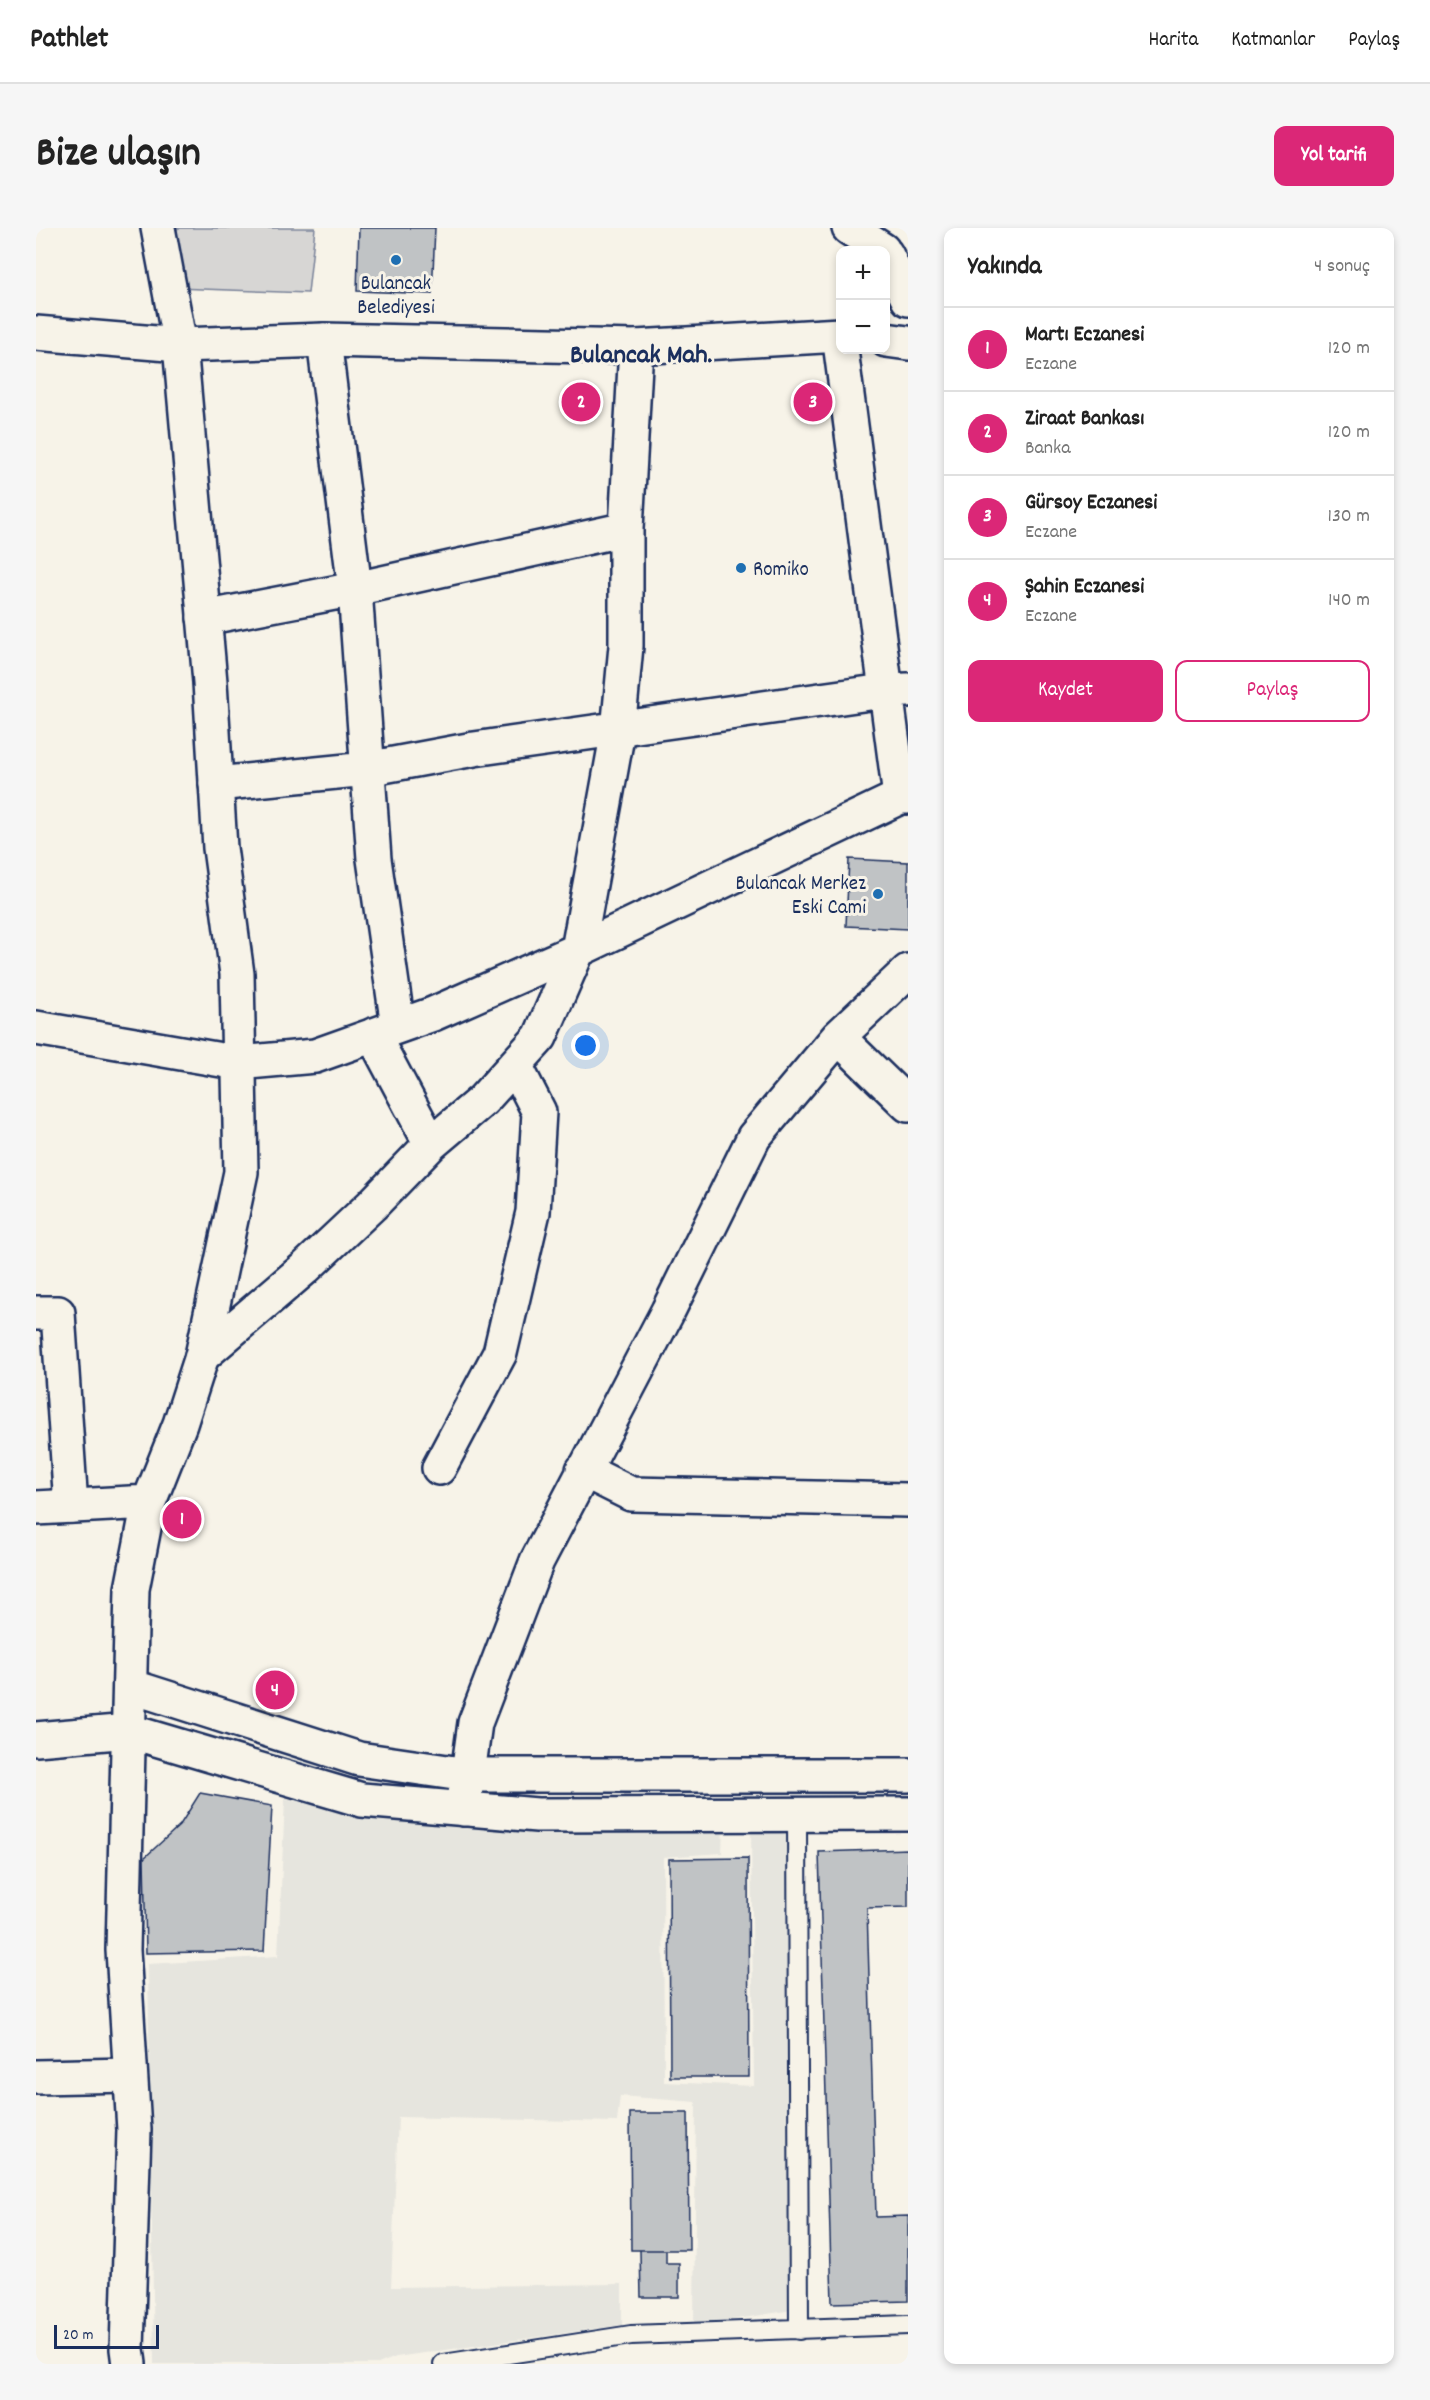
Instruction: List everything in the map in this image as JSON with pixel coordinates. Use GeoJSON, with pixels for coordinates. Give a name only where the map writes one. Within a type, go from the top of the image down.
{"type":"FeatureCollection","features":[{"type":"Feature","properties":{"kind":"street"},"geometry":{"type":"LineString","coordinates":[[129,2364],[127,2349],[134,2130],[123,1950],[132,1588],[149,1502],[180,1424],[202,1356],[241,1172],[237,974],[220,848],[204,618],[180,345],[158,228]]}},
{"type":"Feature","properties":{"kind":"street"},"geometry":{"type":"LineString","coordinates":[[849,228],[875,246]]}},
{"type":"Feature","properties":{"kind":"street"},"geometry":{"type":"LineString","coordinates":[[882,228],[884,246]]}},
{"type":"Feature","properties":{"kind":"street"},"geometry":{"type":"LineString","coordinates":[[890,264],[908,299]]}},
{"type":"Feature","properties":{"kind":"street"},"geometry":{"type":"LineString","coordinates":[[36,333],[180,345],[324,340],[636,347],[836,341]]}},
{"type":"Feature","properties":{"kind":"street"},"geometry":{"type":"LineString","coordinates":[[324,340],[355,589],[385,1030],[431,1144]]}},
{"type":"Feature","properties":{"kind":"street"},"geometry":{"type":"LineString","coordinates":[[890,341],[908,343]]}},
{"type":"Feature","properties":{"kind":"street"},"geometry":{"type":"LineString","coordinates":[[202,1356],[314,1260],[431,1144],[483,1100],[540,1037],[578,950],[618,730],[626,646],[626,529],[636,347]]}},
{"type":"Feature","properties":{"kind":"street"},"geometry":{"type":"LineString","coordinates":[[36,1028],[239,1063],[315,1056],[433,1014],[578,950],[904,797],[896,690],[842,354]]}},
{"type":"Feature","properties":{"kind":"street"},"geometry":{"type":"LineString","coordinates":[[204,618],[355,589],[626,529]]}},
{"type":"Feature","properties":{"kind":"street"},"geometry":{"type":"LineString","coordinates":[[216,784],[368,769],[474,750],[896,690]]}},
{"type":"Feature","properties":{"kind":"street"},"geometry":{"type":"LineString","coordinates":[[463,1809],[475,1723],[537,1561],[668,1311],[754,1137],[838,1037],[908,971]]}},
{"type":"Feature","properties":{"kind":"street"},"geometry":{"type":"LineString","coordinates":[[838,1037],[908,1105]]}},
{"type":"Feature","properties":{"kind":"street"},"geometry":{"type":"LineString","coordinates":[[439,1468],[500,1353],[533,1212],[538,1112],[515,1065]]}},
{"type":"Feature","properties":{"kind":"street"},"geometry":{"type":"LineString","coordinates":[[36,1314],[58,1313],[71,1506]]}},
{"type":"Feature","properties":{"kind":"street"},"geometry":{"type":"LineString","coordinates":[[583,1470],[631,1494],[908,1500]]}},
{"type":"Feature","properties":{"kind":"street"},"geometry":{"type":"LineString","coordinates":[[36,1508],[149,1502]]}},
{"type":"Feature","properties":{"kind":"street"},"geometry":{"type":"LineString","coordinates":[[130,1686],[359,1759],[468,1775],[908,1775]]}},
{"type":"Feature","properties":{"kind":"street"},"geometry":{"type":"LineString","coordinates":[[36,1739],[129,1731],[362,1800],[463,1809],[537,1815],[908,1814]]}},
{"type":"Feature","properties":{"kind":"street"},"geometry":{"type":"LineString","coordinates":[[36,2077],[130,2075]]}},
{"type":"Feature","properties":{"kind":"lane"},"geometry":{"type":"LineString","coordinates":[[796,1814],[800,2330]]}},
{"type":"Feature","properties":{"kind":"lane"},"geometry":{"type":"LineString","coordinates":[[443,2364],[631,2335],[908,2325]]}},
{"type":"Feature","properties":{"kind":"shaded area"},"geometry":{"type":"Polygon","coordinates":[[[177,228],[315,228],[308,293],[175,288],[177,228]]]}},
{"type":"Feature","properties":{"kind":"shaded area"},"geometry":{"type":"Polygon","coordinates":[[[285,1799],[363,1813],[723,1826],[722,1853],[663,1857],[664,2082],[754,2086],[751,1828],[799,1836],[798,2309],[694,2326],[696,2102],[620,2096],[617,2122],[398,2117],[391,2287],[622,2284],[622,2325],[396,2357],[378,2364],[154,2364],[148,1964],[278,1956],[285,1799]]]}},
{"type":"Feature","properties":{"kind":"building","name":"Bulancak Belediyesi"},"geometry":{"type":"Polygon","coordinates":[[[359,228],[435,228],[432,294],[357,291],[359,228]]]}},
{"type":"Feature","properties":{"kind":"building","name":"Bulancak Merkez Eski Cami"},"geometry":{"type":"Polygon","coordinates":[[[849,859],[908,862],[908,929],[846,926],[849,859]]]}},
{"type":"Feature","properties":{"kind":"building"},"geometry":{"type":"Polygon","coordinates":[[[200,1793],[272,1806],[264,1951],[146,1953],[144,1858],[180,1825],[200,1793]]]}},
{"type":"Feature","properties":{"kind":"building"},"geometry":{"type":"Polygon","coordinates":[[[908,1849],[908,1907],[867,1908],[876,2217],[908,2216],[908,2301],[832,2303],[819,1852],[908,1849]]]}},
{"type":"Feature","properties":{"kind":"building"},"geometry":{"type":"Polygon","coordinates":[[[748,1858],[749,2077],[670,2077],[669,1859],[748,1858]]]}},
{"type":"Feature","properties":{"kind":"building"},"geometry":{"type":"Polygon","coordinates":[[[630,2113],[688,2113],[689,2250],[631,2250],[630,2113]]]}},
{"type":"Feature","properties":{"kind":"building"},"geometry":{"type":"Polygon","coordinates":[[[640,2250],[666,2250],[666,2263],[679,2263],[679,2297],[641,2297],[640,2250]]]}},
{"type":"Feature","properties":{"kind":"place","name":"Bulancak Belediyesi"},"geometry":{"type":"Point","coordinates":[396,260]}},
{"type":"Feature","properties":{"kind":"place","name":"Ziraat Bankası"},"geometry":{"type":"Point","coordinates":[581,402]}},
{"type":"Feature","properties":{"kind":"place","name":"Gürsoy Eczanesi"},"geometry":{"type":"Point","coordinates":[813,402]}},
{"type":"Feature","properties":{"kind":"place","name":"Romiko"},"geometry":{"type":"Point","coordinates":[741,568]}},
{"type":"Feature","properties":{"kind":"place","name":"Bulancak Merkez Eski Cami"},"geometry":{"type":"Point","coordinates":[878,894]}},
{"type":"Feature","properties":{"kind":"place","name":"Martı Eczanesi"},"geometry":{"type":"Point","coordinates":[182,1519]}},
{"type":"Feature","properties":{"kind":"place","name":"Şahin Eczanesi"},"geometry":{"type":"Point","coordinates":[275,1690]}},
{"type":"Feature","properties":{"kind":"district","name":"Bulancak Mah."},"geometry":{"type":"Point","coordinates":[641,353]}}]}
